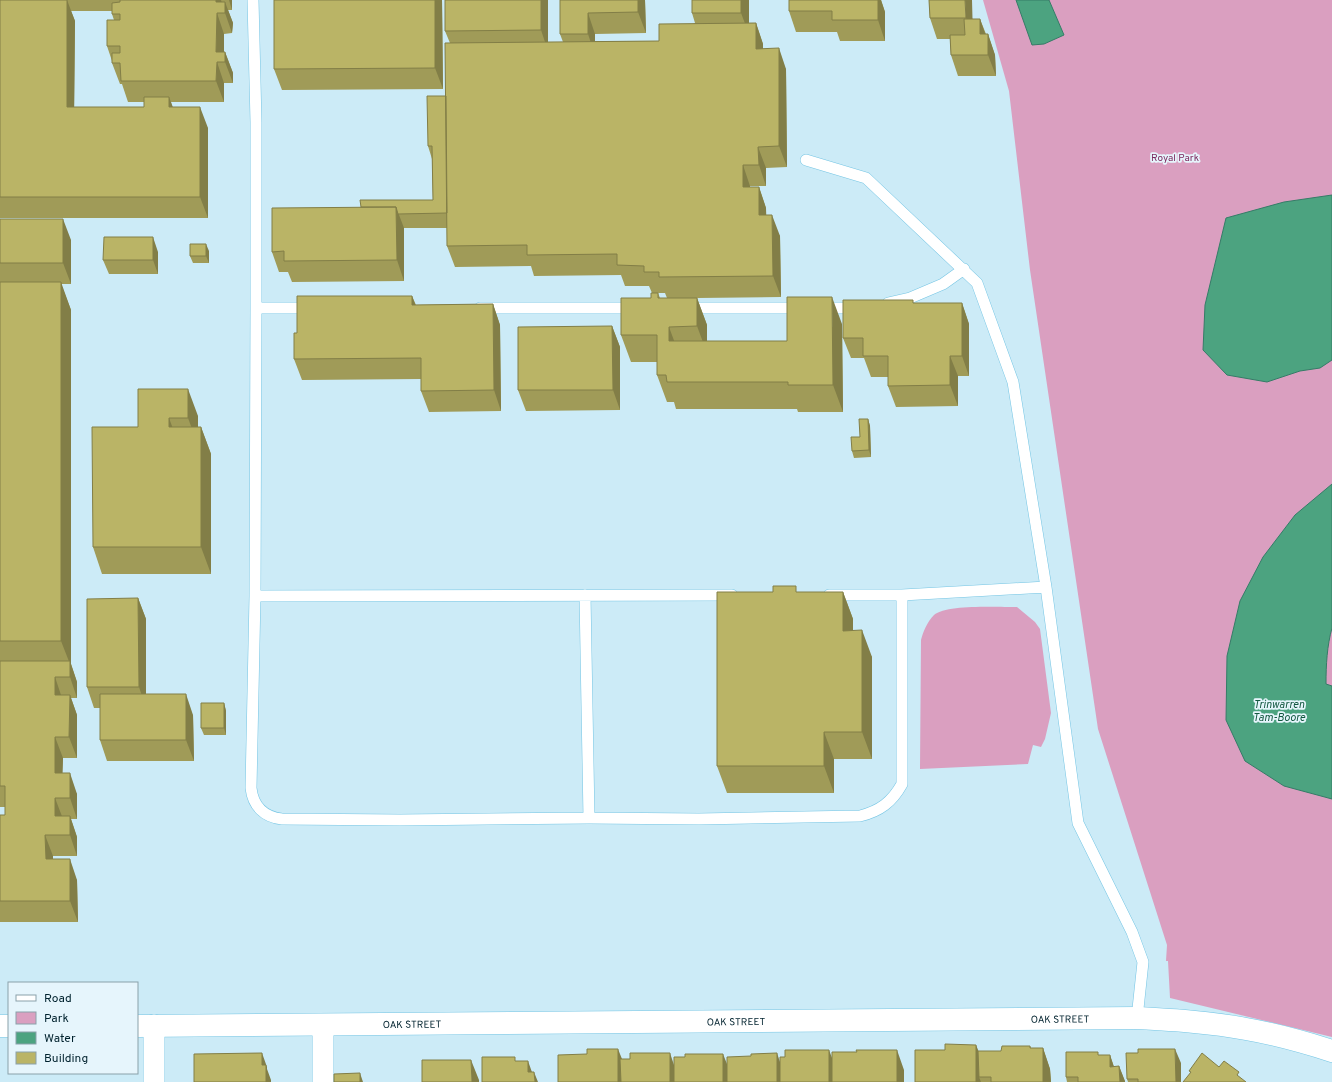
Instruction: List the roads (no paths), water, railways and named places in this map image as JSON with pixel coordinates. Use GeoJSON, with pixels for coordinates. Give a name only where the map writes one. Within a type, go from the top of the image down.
{"type":"FeatureCollection","features":[{"type":"Feature","properties":{"kind":"street","name":"OAK STREET"},"geometry":{"type":"LineString","coordinates":[[146,1026],[1136,1018],[1191,1021],[1246,1029],[1291,1039],[1332,1051]]}},
{"type":"Feature","properties":{"kind":"street"},"geometry":{"type":"LineString","coordinates":[[322,1025],[323,1082]]}},
{"type":"Feature","properties":{"kind":"street"},"geometry":{"type":"LineString","coordinates":[[146,1026],[154,1082]]}},
{"type":"Feature","properties":{"kind":"lane"},"geometry":{"type":"LineString","coordinates":[[253,0],[256,122],[255,596],[250,788],[255,803],[266,815],[282,819],[400,820],[589,818],[699,819],[860,816],[870,814],[889,802],[902,784],[902,595]]}},
{"type":"Feature","properties":{"kind":"lane"},"geometry":{"type":"LineString","coordinates":[[806,160],[866,178],[964,269],[977,283],[1014,382],[1046,587],[1078,823],[1132,932],[1143,962],[1136,1018]]}},
{"type":"Feature","properties":{"kind":"lane"},"geometry":{"type":"LineString","coordinates":[[880,305],[910,298],[943,284],[964,269]]}},
{"type":"Feature","properties":{"kind":"lane"},"geometry":{"type":"LineString","coordinates":[[256,308],[318,308]]}},
{"type":"Feature","properties":{"kind":"lane"},"geometry":{"type":"LineString","coordinates":[[466,308],[650,308]]}},
{"type":"Feature","properties":{"kind":"lane"},"geometry":{"type":"LineString","coordinates":[[674,308],[865,308]]}},
{"type":"Feature","properties":{"kind":"lane"},"geometry":{"type":"LineString","coordinates":[[815,595],[902,595],[1046,587]]}},
{"type":"Feature","properties":{"kind":"lane"},"geometry":{"type":"LineString","coordinates":[[585,595],[589,818]]}},
{"type":"Feature","properties":{"kind":"lane"},"geometry":{"type":"LineString","coordinates":[[255,596],[744,595]]}},
{"type":"Feature","properties":{"kind":"water"},"geometry":{"type":"Polygon","coordinates":[[[1016,0],[1049,0],[1064,35],[1044,44],[1032,45],[1016,0]]]}},
{"type":"Feature","properties":{"kind":"water"},"geometry":{"type":"Polygon","coordinates":[[[1332,195],[1332,360],[1320,368],[1300,371],[1267,382],[1227,375],[1203,350],[1205,305],[1226,218],[1284,202],[1332,195]]]}},
{"type":"Feature","properties":{"kind":"water","name":"Trinwarren Tam-Boore"},"geometry":{"type":"Polygon","coordinates":[[[1332,484],[1332,628],[1327,656],[1326,684],[1332,686],[1332,799],[1284,786],[1245,761],[1226,720],[1227,656],[1240,601],[1263,557],[1295,515],[1332,484]]]}},
{"type":"Feature","properties":{"kind":"park label","name":"Royal Park"},"geometry":{"type":"Point","coordinates":[1175,157]}}]}
